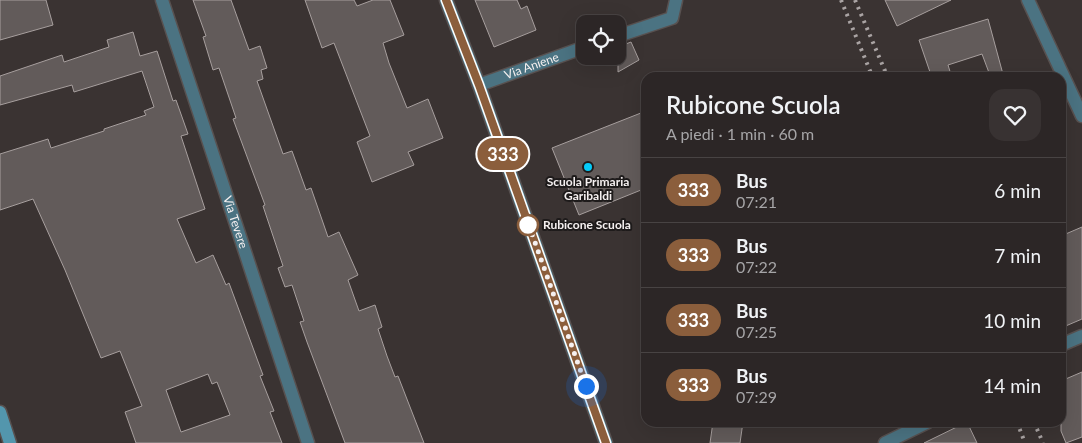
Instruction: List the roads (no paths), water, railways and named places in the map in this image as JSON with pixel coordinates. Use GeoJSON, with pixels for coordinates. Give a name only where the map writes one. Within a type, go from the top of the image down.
{"type":"FeatureCollection","features":[{"type":"Feature","properties":{"kind":"street","name":"Via Tevere"},"geometry":{"type":"LineString","coordinates":[[162,0],[308,443]]}},
{"type":"Feature","properties":{"kind":"street"},"geometry":{"type":"LineString","coordinates":[[446,0],[479,85],[606,443]]}},
{"type":"Feature","properties":{"kind":"street"},"geometry":{"type":"LineString","coordinates":[[626,33],[672,18],[676,0]]}},
{"type":"Feature","properties":{"kind":"street"},"geometry":{"type":"LineString","coordinates":[[1028,0],[1062,72]]}},
{"type":"Feature","properties":{"kind":"street","name":"Via Aniene"},"geometry":{"type":"LineString","coordinates":[[479,85],[576,50]]}},
{"type":"Feature","properties":{"kind":"street"},"geometry":{"type":"LineString","coordinates":[[1066,82],[1082,116]]}},
{"type":"Feature","properties":{"kind":"street"},"geometry":{"type":"LineString","coordinates":[[1066,343],[1082,336]]}},
{"type":"Feature","properties":{"kind":"street"},"geometry":{"type":"LineString","coordinates":[[0,412],[9,440]]}},
{"type":"Feature","properties":{"kind":"street"},"geometry":{"type":"LineString","coordinates":[[885,443],[918,427]]}},
{"type":"Feature","properties":{"kind":"railway"},"geometry":{"type":"LineString","coordinates":[[841,0],[871,72]]}},
{"type":"Feature","properties":{"kind":"railway"},"geometry":{"type":"LineString","coordinates":[[855,0],[885,72]]}},
{"type":"Feature","properties":{"kind":"railway"},"geometry":{"type":"LineString","coordinates":[[1019,427],[1025,443]]}},
{"type":"Feature","properties":{"kind":"railway"},"geometry":{"type":"LineString","coordinates":[[1036,427],[1043,443]]}},
{"type":"Feature","properties":{"kind":"place","name":"Scuola Primaria Garibaldi"},"geometry":{"type":"Point","coordinates":[588,167]}},
{"type":"Feature","properties":{"kind":"place","name":"Rubicone Scuola"},"geometry":{"type":"Point","coordinates":[528,225]}}]}
